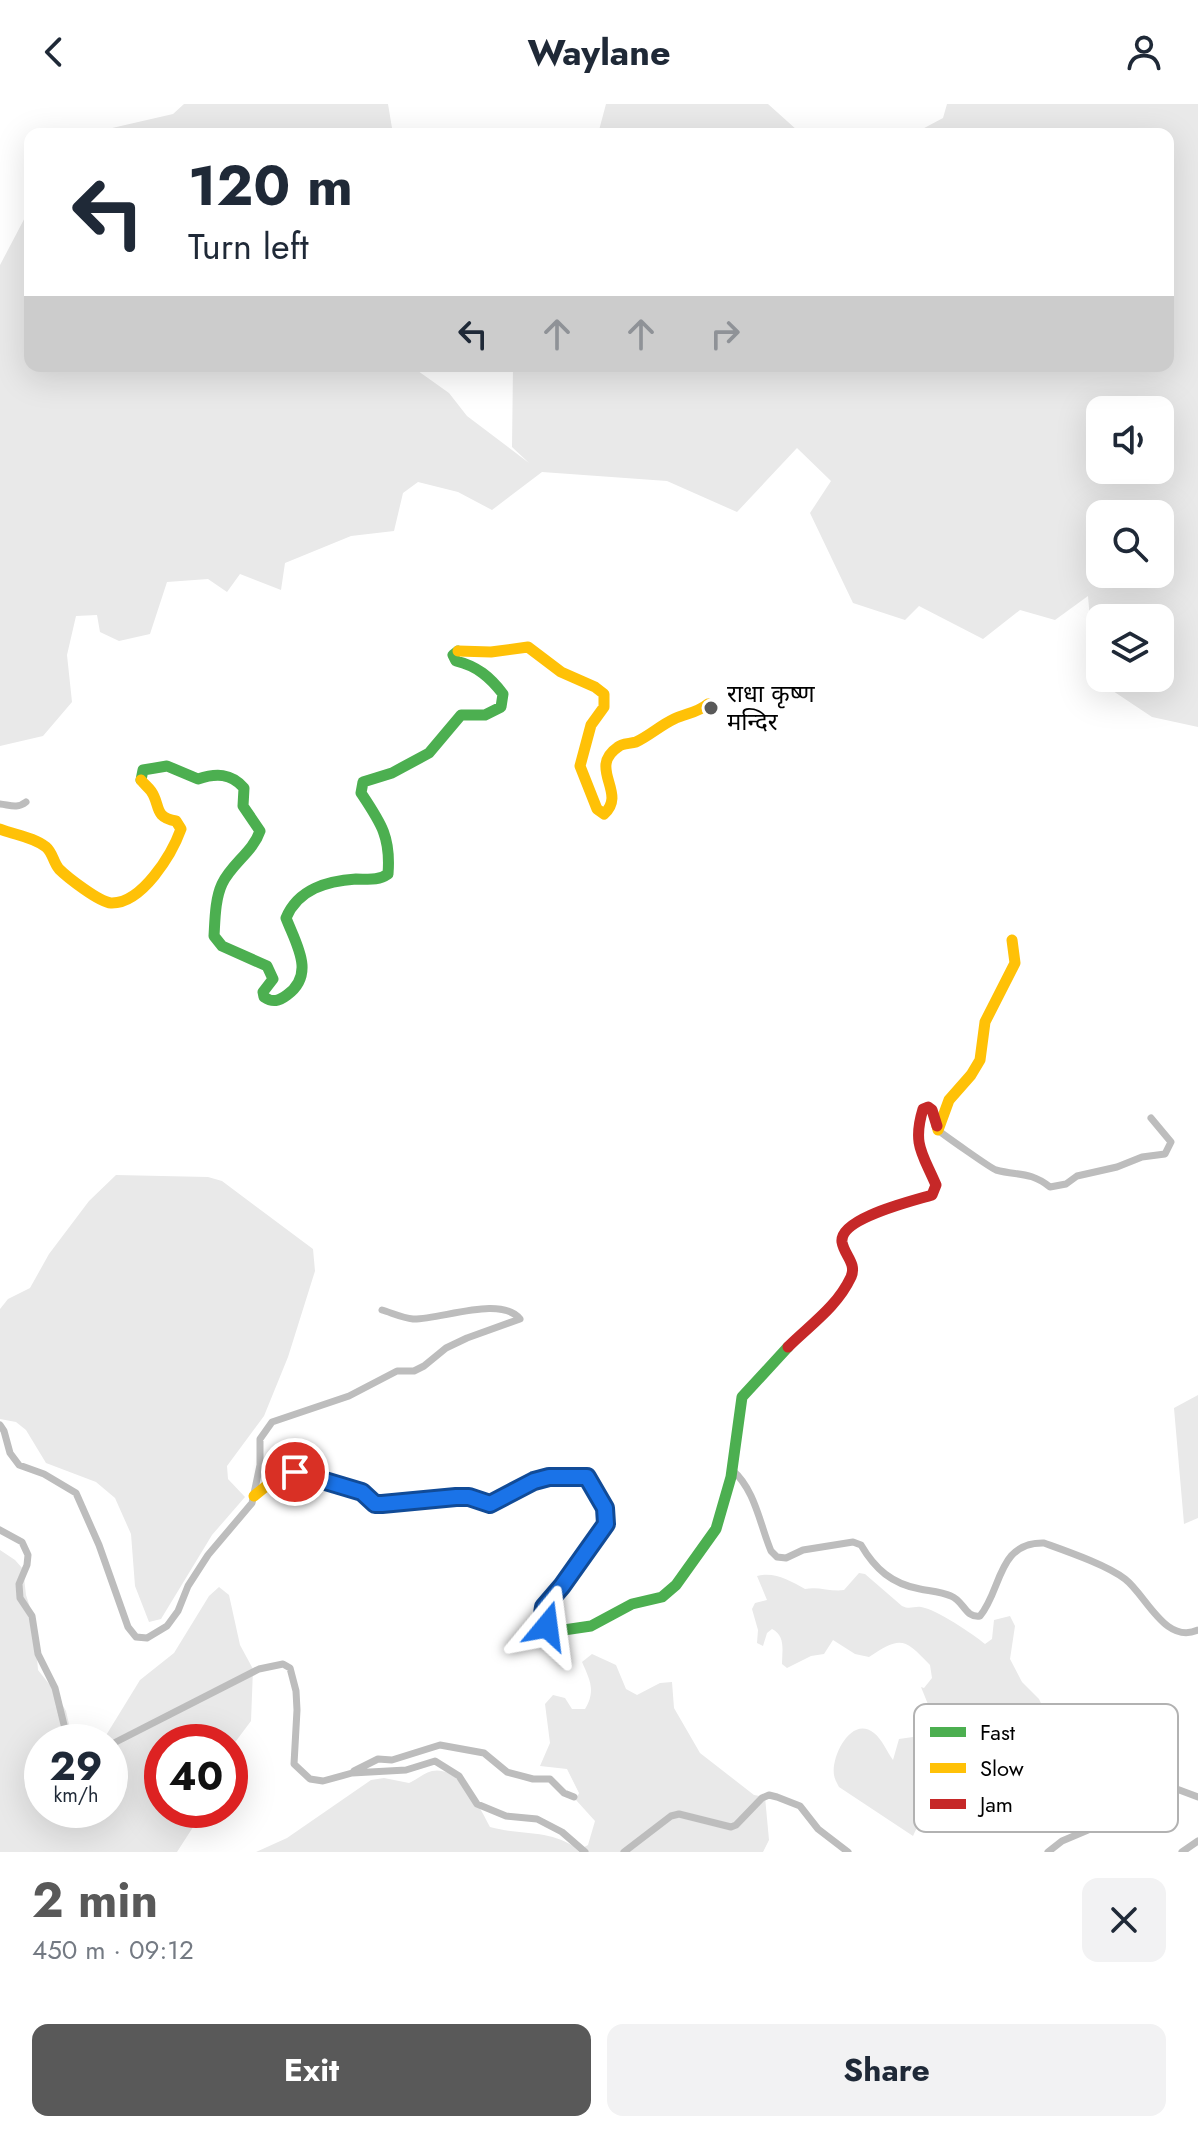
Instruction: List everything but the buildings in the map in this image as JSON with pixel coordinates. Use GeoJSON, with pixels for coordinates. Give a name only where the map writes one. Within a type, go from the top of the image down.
{"type":"FeatureCollection","features":[{"type":"Feature","properties":{"kind":"street"},"geometry":{"type":"LineString","coordinates":[[0,829],[44,844],[51,851],[58,869],[102,901],[111,903],[130,895],[162,868],[181,829],[176,821],[158,812],[153,793],[141,780],[143,770],[167,766],[198,779],[213,774],[227,776],[240,783],[244,788],[245,810],[255,820],[260,831],[259,838],[219,890],[214,936],[222,946],[267,966],[273,979],[263,992],[264,997],[278,1001],[298,982],[305,968],[286,918],[294,903],[325,884],[364,878],[379,880],[388,874],[390,840],[361,793],[363,782],[392,773],[429,753],[461,715],[485,715],[501,707],[503,694],[499,688],[475,666],[456,661],[453,655],[456,651],[491,652],[528,647],[561,672],[604,694],[604,707],[591,725],[580,766],[593,792],[597,809],[604,814],[612,806],[613,796],[604,769],[612,752],[618,746],[635,742],[676,718],[697,713],[708,704]]}},
{"type":"Feature","properties":{"kind":"street"},"geometry":{"type":"LineString","coordinates":[[0,804],[21,806],[26,802]]}},
{"type":"Feature","properties":{"kind":"street"},"geometry":{"type":"LineString","coordinates":[[938,1130],[945,1102],[978,1064],[984,1048],[985,1022],[1015,963],[1012,940]]}},
{"type":"Feature","properties":{"kind":"street"},"geometry":{"type":"LineString","coordinates":[[254,1496],[281,1474],[295,1472],[362,1492],[375,1504],[469,1497],[490,1504],[534,1481],[549,1477],[587,1477],[605,1508],[606,1524],[542,1613],[542,1620],[557,1631],[573,1630],[591,1626],[632,1604],[662,1597],[676,1585],[716,1529],[732,1470],[739,1409],[747,1390],[802,1333],[823,1317],[852,1275],[852,1263],[842,1244],[842,1237],[852,1223],[932,1195],[935,1183],[923,1163],[919,1145],[923,1109],[928,1107],[932,1110],[938,1130],[948,1139],[962,1145],[989,1168],[1027,1174],[1039,1178],[1050,1187],[1142,1157],[1165,1154],[1171,1142],[1151,1118]]}},
{"type":"Feature","properties":{"kind":"street"},"geometry":{"type":"LineString","coordinates":[[0,1425],[10,1453],[19,1465],[44,1474],[76,1493],[99,1545],[128,1627],[136,1637],[147,1638],[167,1626],[208,1555],[246,1512],[254,1496],[260,1465],[260,1439],[272,1422],[349,1396],[397,1371],[414,1371],[446,1348],[520,1319],[508,1311],[484,1308],[412,1319],[382,1310]]}},
{"type":"Feature","properties":{"kind":"street"},"geometry":{"type":"LineString","coordinates":[[732,1470],[741,1477],[752,1498],[771,1551],[777,1557],[786,1558],[803,1550],[853,1542],[861,1545],[890,1580],[908,1587],[948,1594],[958,1599],[969,1615],[975,1617],[980,1616],[990,1604],[1003,1566],[1012,1555],[1031,1542],[1044,1543],[1124,1578],[1147,1602],[1153,1614],[1167,1625],[1194,1633],[1198,1630]]}},
{"type":"Feature","properties":{"kind":"street"},"geometry":{"type":"LineString","coordinates":[[0,1530],[22,1542],[28,1555],[19,1584],[20,1598],[32,1616],[38,1654],[55,1688],[64,1724]]}},
{"type":"Feature","properties":{"kind":"street"},"geometry":{"type":"LineString","coordinates":[[128,1736],[249,1674],[283,1664],[290,1668],[296,1691],[294,1764],[310,1779],[323,1781],[382,1769],[406,1770],[435,1761],[459,1776],[477,1804],[506,1816],[537,1819],[562,1832],[585,1852]]}},
{"type":"Feature","properties":{"kind":"street"},"geometry":{"type":"LineString","coordinates":[[352,1773],[378,1759],[392,1760],[440,1745],[484,1753],[507,1772],[533,1779],[550,1779],[564,1793],[574,1797]]}},
{"type":"Feature","properties":{"kind":"street"},"geometry":{"type":"LineString","coordinates":[[1178,1790],[1198,1797]]}},
{"type":"Feature","properties":{"kind":"street"},"geometry":{"type":"LineString","coordinates":[[624,1852],[671,1816],[679,1814],[731,1827],[769,1795],[800,1806],[818,1829],[844,1851]]}},
{"type":"Feature","properties":{"kind":"street"},"geometry":{"type":"LineString","coordinates":[[1048,1852],[1062,1841],[1083,1832]]}},
{"type":"Feature","properties":{"kind":"street"},"geometry":{"type":"LineString","coordinates":[[1182,1852],[1198,1841]]}},
{"type":"Feature","properties":{"kind":"shaded area"},"geometry":{"type":"Polygon","coordinates":[[[184,104],[388,104],[392,128],[112,128],[173,114],[184,104]]]}},
{"type":"Feature","properties":{"kind":"shaded area"},"geometry":{"type":"Polygon","coordinates":[[[606,104],[768,104],[795,128],[600,128],[606,104]]]}},
{"type":"Feature","properties":{"kind":"shaded area"},"geometry":{"type":"Polygon","coordinates":[[[947,104],[1198,104],[1198,727],[1152,717],[1114,692],[1174,692],[1174,604],[1089,604],[1088,596],[1055,620],[1020,610],[983,639],[919,606],[905,620],[853,603],[810,513],[831,481],[797,448],[737,512],[667,481],[542,472],[492,510],[458,492],[418,482],[403,493],[394,531],[351,536],[285,563],[281,590],[240,574],[227,592],[208,579],[167,582],[150,634],[119,641],[100,632],[97,615],[76,616],[67,655],[72,702],[43,736],[0,746],[0,265],[24,219],[24,372],[419,372],[449,393],[467,416],[529,463],[512,447],[513,372],[1174,372],[1174,128],[924,128],[943,118],[947,104]]]}},
{"type":"Feature","properties":{"kind":"shaded area"},"geometry":{"type":"Polygon","coordinates":[[[116,1175],[208,1177],[222,1181],[313,1249],[315,1271],[288,1357],[264,1416],[227,1466],[228,1479],[245,1497],[212,1535],[161,1619],[149,1622],[135,1586],[131,1534],[115,1498],[96,1482],[46,1463],[26,1430],[16,1422],[0,1419],[0,1309],[8,1299],[30,1288],[49,1254],[89,1201],[116,1175]]]}},
{"type":"Feature","properties":{"kind":"shaded area"},"geometry":{"type":"Polygon","coordinates":[[[1198,1395],[1198,1518],[1184,1524],[1174,1408],[1198,1395]]]}},
{"type":"Feature","properties":{"kind":"shaded area"},"geometry":{"type":"Polygon","coordinates":[[[0,1550],[23,1569],[26,1595],[34,1620],[38,1670],[66,1711],[69,1724],[24,1724],[24,1828],[128,1828],[128,1724],[113,1724],[140,1680],[174,1653],[209,1596],[219,1587],[229,1595],[240,1645],[253,1669],[251,1721],[248,1725],[144,1724],[144,1828],[192,1828],[177,1852],[0,1852],[0,1550]]]}},
{"type":"Feature","properties":{"kind":"shaded area"},"geometry":{"type":"Polygon","coordinates":[[[859,1573],[865,1574],[902,1606],[936,1612],[985,1644],[992,1639],[994,1620],[1010,1616],[1015,1626],[1010,1659],[1022,1682],[1041,1704],[928,1704],[921,1687],[924,1688],[932,1678],[930,1665],[914,1649],[902,1643],[888,1646],[869,1657],[855,1654],[833,1640],[824,1654],[811,1656],[787,1668],[782,1664],[782,1644],[776,1632],[772,1629],[767,1633],[763,1646],[757,1643],[758,1630],[752,1609],[755,1603],[767,1600],[757,1576],[776,1576],[805,1589],[844,1590],[859,1573]]]}},
{"type":"Feature","properties":{"kind":"shaded area"},"geometry":{"type":"Polygon","coordinates":[[[592,1654],[616,1665],[626,1689],[637,1695],[660,1683],[672,1682],[674,1708],[700,1753],[754,1795],[765,1797],[769,1840],[763,1852],[256,1852],[287,1838],[371,1780],[384,1778],[409,1783],[432,1771],[442,1771],[460,1781],[490,1827],[547,1835],[579,1850],[588,1845],[595,1821],[576,1800],[579,1793],[567,1769],[540,1766],[550,1743],[545,1704],[553,1695],[565,1698],[572,1709],[585,1709],[591,1691],[582,1662],[592,1654]]]}},
{"type":"Feature","properties":{"kind":"shaded area"},"geometry":{"type":"Polygon","coordinates":[[[858,1729],[874,1733],[893,1760],[899,1739],[913,1737],[913,1836],[839,1787],[834,1777],[834,1767],[844,1740],[858,1729]]]}},
{"type":"Feature","properties":{"kind":"traffic: fast"},"geometry":{"type":"LineString","coordinates":[[141,780],[143,770],[167,766],[198,779],[217,775],[228,777],[244,788],[243,806],[260,831],[222,884],[214,936],[222,946],[267,966],[273,979],[263,992],[264,997],[279,1000],[296,987],[302,968],[286,918],[291,908],[315,888],[345,880],[377,879],[388,874],[386,840],[361,793],[363,782],[392,773],[429,753],[461,715],[485,715],[501,707],[503,694],[482,673],[456,661],[453,655],[458,651]]}},
{"type":"Feature","properties":{"kind":"traffic: fast"},"geometry":{"type":"LineString","coordinates":[[575,1568],[553,1597],[542,1620],[557,1631],[591,1626],[632,1604],[662,1597],[676,1585],[716,1529],[731,1477],[742,1397],[788,1347]]}},
{"type":"Feature","properties":{"kind":"traffic: slow"},"geometry":{"type":"LineString","coordinates":[[458,651],[491,652],[528,647],[561,672],[604,694],[604,707],[591,725],[580,766],[597,809],[604,814],[612,798],[606,772],[609,755],[620,746],[636,742],[669,721],[708,704]]}},
{"type":"Feature","properties":{"kind":"traffic: slow"},"geometry":{"type":"LineString","coordinates":[[0,829],[41,844],[48,849],[59,869],[99,898],[111,903],[123,901],[154,876],[181,829],[176,821],[164,817],[151,791],[141,780]]}},
{"type":"Feature","properties":{"kind":"traffic: slow"},"geometry":{"type":"LineString","coordinates":[[937,1126],[938,1130],[949,1100],[980,1060],[985,1022],[1015,963],[1012,940]]}},
{"type":"Feature","properties":{"kind":"traffic: slow"},"geometry":{"type":"LineString","coordinates":[[254,1496],[281,1474],[295,1472],[362,1492],[375,1504],[469,1497],[490,1504],[531,1481],[560,1475],[573,1476],[585,1480],[594,1488],[602,1500],[606,1517],[597,1540],[575,1568]]}},
{"type":"Feature","properties":{"kind":"traffic: jam"},"geometry":{"type":"LineString","coordinates":[[788,1347],[831,1307],[851,1277],[851,1263],[842,1242],[844,1233],[864,1218],[932,1195],[936,1185],[919,1141],[923,1109],[928,1107],[932,1110],[937,1126]]}},
{"type":"Feature","properties":{"kind":"place","name":"राधा कृष्ण मन्दिर"},"geometry":{"type":"Point","coordinates":[711,708]}},
{"type":"Feature","properties":{"kind":"route"},"geometry":{"type":"LineString","coordinates":[[295,1472],[362,1492],[375,1504],[469,1497],[490,1504],[534,1481],[549,1477],[587,1477],[605,1508],[606,1524],[544,1607],[542,1620],[547,1626]]}}]}
